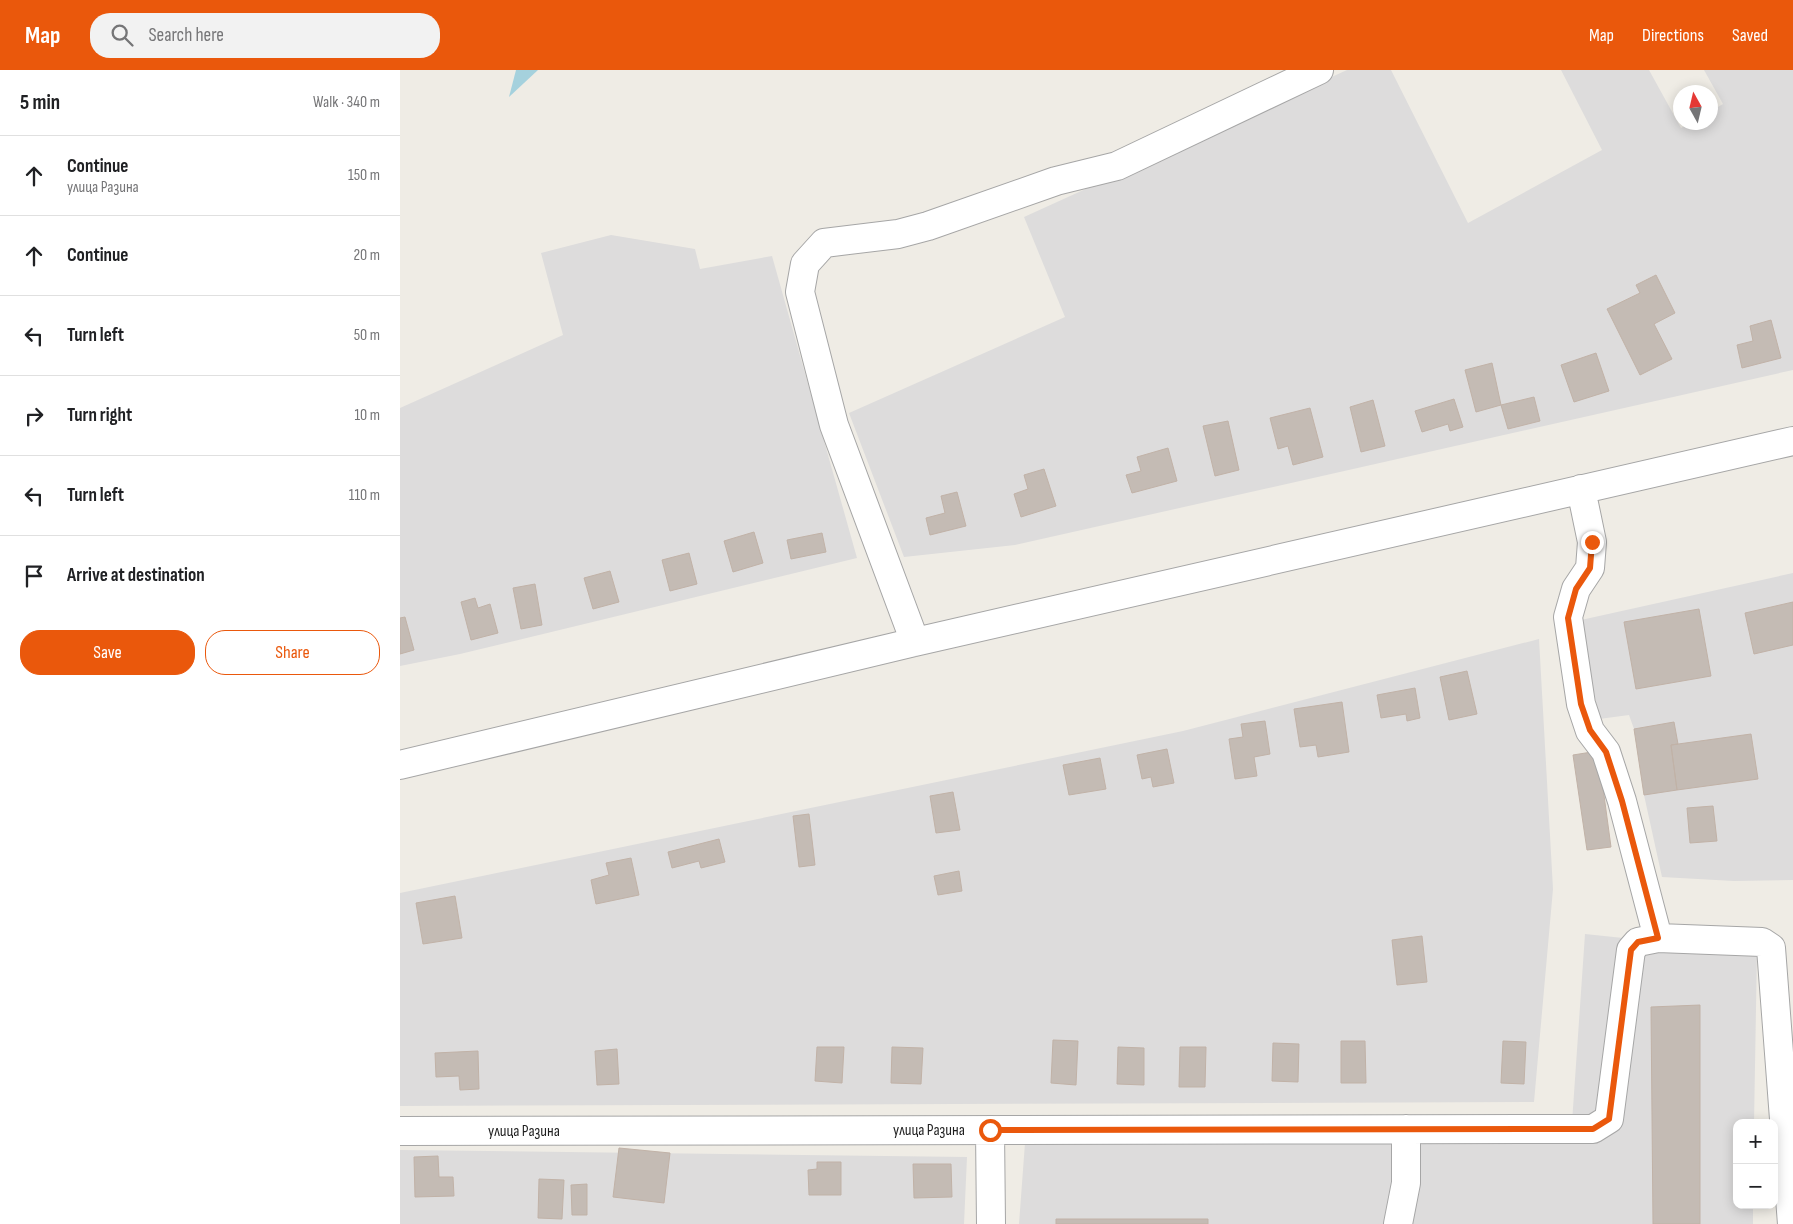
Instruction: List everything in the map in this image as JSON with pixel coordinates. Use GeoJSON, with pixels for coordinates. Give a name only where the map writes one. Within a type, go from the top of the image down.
{"type":"FeatureCollection","features":[{"type":"Feature","properties":{"kind":"street"},"geometry":{"type":"LineString","coordinates":[[915,642],[834,425],[800,292],[805,264],[824,243],[898,234],[928,226],[1056,182],[1117,166],[1319,70]]}},
{"type":"Feature","properties":{"kind":"street"},"geometry":{"type":"LineString","coordinates":[[400,765],[915,642],[1793,441]]}},
{"type":"Feature","properties":{"kind":"street"},"geometry":{"type":"LineString","coordinates":[[1582,489],[1592,542],[1590,568],[1576,589],[1568,618],[1581,704],[1590,730],[1606,752],[1622,801],[1658,938],[1762,942],[1770,948],[1792,1224]]}},
{"type":"Feature","properties":{"kind":"street","name":"улица Разина"},"geometry":{"type":"LineString","coordinates":[[400,1131],[1593,1129],[1609,1119],[1631,950],[1638,942],[1658,938]]}},
{"type":"Feature","properties":{"kind":"street"},"geometry":{"type":"LineString","coordinates":[[1398,1224],[1406,1183],[1406,1129]]}},
{"type":"Feature","properties":{"kind":"street"},"geometry":{"type":"LineString","coordinates":[[990,1130],[991,1224]]}},
{"type":"Feature","properties":{"kind":"shaded area"},"geometry":{"type":"Polygon","coordinates":[[[1347,70],[1391,70],[1468,223],[1602,150],[1561,70],[1649,70],[1673,114],[1673,130],[1718,130],[1718,107],[1723,104],[1718,95],[1718,85],[1712,85],[1704,70],[1793,70],[1793,370],[1015,545],[904,557],[849,413],[1065,317],[1024,217],[1347,70]]]}},
{"type":"Feature","properties":{"kind":"shaded area"},"geometry":{"type":"Polygon","coordinates":[[[611,235],[695,249],[700,269],[772,256],[857,558],[460,654],[400,666],[400,408],[563,335],[541,253],[611,235]]]}},
{"type":"Feature","properties":{"kind":"shaded area"},"geometry":{"type":"Polygon","coordinates":[[[1793,573],[1793,880],[1734,881],[1662,877],[1644,795],[1634,729],[1629,715],[1599,719],[1581,620],[1793,573]]]}},
{"type":"Feature","properties":{"kind":"shaded area"},"geometry":{"type":"Polygon","coordinates":[[[1539,639],[1553,889],[1534,1102],[400,1106],[400,893],[1183,731],[1539,639]]]}},
{"type":"Feature","properties":{"kind":"shaded area"},"geometry":{"type":"Polygon","coordinates":[[[1585,934],[1757,952],[1754,1119],[1733,1119],[1733,1209],[1753,1209],[1753,1224],[1019,1224],[1025,1143],[1571,1137],[1585,934]]]}},
{"type":"Feature","properties":{"kind":"shaded area"},"geometry":{"type":"Polygon","coordinates":[[[400,1150],[967,1157],[964,1224],[400,1224],[400,1150]]]}},
{"type":"Feature","properties":{"kind":"water"},"geometry":{"type":"Polygon","coordinates":[[[516,70],[538,70],[509,97],[516,70]]]}},
{"type":"Feature","properties":{"kind":"building"},"geometry":{"type":"Polygon","coordinates":[[[1656,275],[1675,313],[1654,324],[1672,359],[1640,375],[1607,309],[1640,293],[1636,285],[1656,275]]]}},
{"type":"Feature","properties":{"kind":"building"},"geometry":{"type":"Polygon","coordinates":[[[1771,320],[1781,358],[1742,368],[1737,345],[1753,341],[1750,326],[1771,320]]]}},
{"type":"Feature","properties":{"kind":"building"},"geometry":{"type":"Polygon","coordinates":[[[1596,353],[1609,391],[1574,402],[1561,365],[1596,353]]]}},
{"type":"Feature","properties":{"kind":"building"},"geometry":{"type":"Polygon","coordinates":[[[1492,363],[1501,405],[1476,412],[1465,370],[1492,363]]]}},
{"type":"Feature","properties":{"kind":"building"},"geometry":{"type":"Polygon","coordinates":[[[1534,397],[1540,421],[1508,429],[1501,405],[1534,397]]]}},
{"type":"Feature","properties":{"kind":"building"},"geometry":{"type":"Polygon","coordinates":[[[1454,399],[1463,427],[1450,431],[1448,424],[1422,432],[1415,411],[1454,399]]]}},
{"type":"Feature","properties":{"kind":"building"},"geometry":{"type":"Polygon","coordinates":[[[1373,400],[1385,446],[1361,452],[1350,407],[1373,400]]]}},
{"type":"Feature","properties":{"kind":"building"},"geometry":{"type":"Polygon","coordinates":[[[1310,408],[1323,457],[1293,465],[1288,446],[1278,449],[1270,418],[1310,408]]]}},
{"type":"Feature","properties":{"kind":"building"},"geometry":{"type":"Polygon","coordinates":[[[1228,421],[1239,470],[1215,476],[1203,426],[1228,421]]]}},
{"type":"Feature","properties":{"kind":"building"},"geometry":{"type":"Polygon","coordinates":[[[1168,448],[1177,481],[1132,493],[1126,475],[1141,471],[1137,457],[1168,448]]]}},
{"type":"Feature","properties":{"kind":"building"},"geometry":{"type":"Polygon","coordinates":[[[1044,469],[1056,506],[1021,517],[1014,494],[1028,489],[1024,475],[1044,469]]]}},
{"type":"Feature","properties":{"kind":"building"},"geometry":{"type":"Polygon","coordinates":[[[957,492],[966,526],[930,535],[926,518],[945,513],[941,496],[957,492]]]}},
{"type":"Feature","properties":{"kind":"building"},"geometry":{"type":"Polygon","coordinates":[[[754,532],[763,563],[733,572],[724,541],[754,532]]]}},
{"type":"Feature","properties":{"kind":"building"},"geometry":{"type":"Polygon","coordinates":[[[822,533],[826,552],[791,559],[787,540],[822,533]]]}},
{"type":"Feature","properties":{"kind":"building"},"geometry":{"type":"Polygon","coordinates":[[[689,553],[697,584],[670,591],[662,560],[689,553]]]}},
{"type":"Feature","properties":{"kind":"building"},"geometry":{"type":"Polygon","coordinates":[[[610,571],[619,602],[593,609],[584,578],[610,571]]]}},
{"type":"Feature","properties":{"kind":"building"},"geometry":{"type":"Polygon","coordinates":[[[535,584],[542,625],[521,629],[513,588],[535,584]]]}},
{"type":"Feature","properties":{"kind":"building"},"geometry":{"type":"Polygon","coordinates":[[[475,598],[478,608],[490,604],[498,633],[471,640],[461,602],[475,598]]]}},
{"type":"Feature","properties":{"kind":"building"},"geometry":{"type":"Polygon","coordinates":[[[1793,602],[1793,645],[1754,654],[1745,613],[1793,602]]]}},
{"type":"Feature","properties":{"kind":"building"},"geometry":{"type":"Polygon","coordinates":[[[1699,609],[1711,676],[1636,689],[1624,622],[1699,609]]]}},
{"type":"Feature","properties":{"kind":"building"},"geometry":{"type":"Polygon","coordinates":[[[405,617],[414,650],[400,654],[400,618],[405,617]]]}},
{"type":"Feature","properties":{"kind":"building"},"geometry":{"type":"Polygon","coordinates":[[[1467,671],[1477,714],[1449,720],[1440,677],[1467,671]]]}},
{"type":"Feature","properties":{"kind":"building"},"geometry":{"type":"Polygon","coordinates":[[[1415,688],[1420,718],[1407,721],[1406,714],[1381,718],[1377,695],[1415,688]]]}},
{"type":"Feature","properties":{"kind":"building"},"geometry":{"type":"Polygon","coordinates":[[[1342,702],[1349,752],[1318,757],[1316,745],[1300,747],[1294,709],[1342,702]]]}},
{"type":"Feature","properties":{"kind":"building"},"geometry":{"type":"Polygon","coordinates":[[[1265,721],[1270,754],[1254,757],[1257,776],[1235,779],[1229,739],[1243,737],[1241,724],[1265,721]]]}},
{"type":"Feature","properties":{"kind":"building"},"geometry":{"type":"Polygon","coordinates":[[[1674,722],[1678,744],[1671,745],[1677,790],[1644,795],[1634,729],[1674,722]]]}},
{"type":"Feature","properties":{"kind":"building"},"geometry":{"type":"Polygon","coordinates":[[[1751,734],[1758,779],[1677,790],[1671,745],[1751,734]]]}},
{"type":"Feature","properties":{"kind":"building"},"geometry":{"type":"Polygon","coordinates":[[[1167,749],[1174,783],[1153,787],[1151,777],[1142,779],[1137,755],[1167,749]]]}},
{"type":"Feature","properties":{"kind":"building"},"geometry":{"type":"Polygon","coordinates":[[[1598,751],[1611,847],[1587,850],[1573,755],[1598,751]]]}},
{"type":"Feature","properties":{"kind":"building"},"geometry":{"type":"Polygon","coordinates":[[[1100,758],[1106,789],[1069,795],[1063,765],[1100,758]]]}},
{"type":"Feature","properties":{"kind":"building"},"geometry":{"type":"Polygon","coordinates":[[[953,792],[960,830],[936,833],[930,796],[953,792]]]}},
{"type":"Feature","properties":{"kind":"building"},"geometry":{"type":"Polygon","coordinates":[[[1713,806],[1717,841],[1690,843],[1687,808],[1713,806]]]}},
{"type":"Feature","properties":{"kind":"building"},"geometry":{"type":"Polygon","coordinates":[[[809,814],[815,865],[799,867],[793,816],[809,814]]]}},
{"type":"Feature","properties":{"kind":"building"},"geometry":{"type":"Polygon","coordinates":[[[719,839],[725,862],[701,868],[699,861],[672,868],[668,852],[719,839]]]}},
{"type":"Feature","properties":{"kind":"building"},"geometry":{"type":"Polygon","coordinates":[[[631,858],[639,895],[596,904],[591,880],[609,875],[606,863],[631,858]]]}},
{"type":"Feature","properties":{"kind":"building"},"geometry":{"type":"Polygon","coordinates":[[[959,871],[962,891],[938,895],[934,876],[959,871]]]}},
{"type":"Feature","properties":{"kind":"building"},"geometry":{"type":"Polygon","coordinates":[[[455,896],[462,938],[423,944],[416,903],[455,896]]]}},
{"type":"Feature","properties":{"kind":"building"},"geometry":{"type":"Polygon","coordinates":[[[1422,936],[1427,982],[1397,985],[1392,940],[1422,936]]]}},
{"type":"Feature","properties":{"kind":"building"},"geometry":{"type":"Polygon","coordinates":[[[1700,1005],[1700,1224],[1653,1224],[1651,1007],[1700,1005]]]}},
{"type":"Feature","properties":{"kind":"building"},"geometry":{"type":"Polygon","coordinates":[[[1053,1040],[1078,1041],[1076,1085],[1051,1083],[1053,1040]]]}},
{"type":"Feature","properties":{"kind":"building"},"geometry":{"type":"Polygon","coordinates":[[[1341,1041],[1365,1041],[1366,1083],[1341,1083],[1341,1041]]]}},
{"type":"Feature","properties":{"kind":"building"},"geometry":{"type":"Polygon","coordinates":[[[1503,1041],[1526,1042],[1524,1084],[1501,1083],[1503,1041]]]}},
{"type":"Feature","properties":{"kind":"building"},"geometry":{"type":"Polygon","coordinates":[[[1273,1043],[1299,1044],[1298,1082],[1272,1081],[1273,1043]]]}},
{"type":"Feature","properties":{"kind":"building"},"geometry":{"type":"Polygon","coordinates":[[[817,1047],[844,1047],[842,1083],[815,1081],[817,1047]]]}},
{"type":"Feature","properties":{"kind":"building"},"geometry":{"type":"Polygon","coordinates":[[[892,1047],[923,1048],[921,1084],[891,1083],[892,1047]]]}},
{"type":"Feature","properties":{"kind":"building"},"geometry":{"type":"Polygon","coordinates":[[[1118,1047],[1144,1048],[1144,1085],[1117,1084],[1118,1047]]]}},
{"type":"Feature","properties":{"kind":"building"},"geometry":{"type":"Polygon","coordinates":[[[1180,1047],[1206,1047],[1205,1087],[1179,1087],[1180,1047]]]}},
{"type":"Feature","properties":{"kind":"building"},"geometry":{"type":"Polygon","coordinates":[[[617,1049],[619,1084],[597,1085],[595,1051],[617,1049]]]}},
{"type":"Feature","properties":{"kind":"building"},"geometry":{"type":"Polygon","coordinates":[[[478,1051],[479,1089],[460,1090],[459,1076],[436,1077],[435,1053],[478,1051]]]}},
{"type":"Feature","properties":{"kind":"building"},"geometry":{"type":"Polygon","coordinates":[[[619,1148],[670,1153],[664,1203],[613,1197],[619,1148]]]}},
{"type":"Feature","properties":{"kind":"building"},"geometry":{"type":"Polygon","coordinates":[[[438,1156],[439,1177],[453,1177],[454,1196],[415,1197],[414,1157],[438,1156]]]}},
{"type":"Feature","properties":{"kind":"building"},"geometry":{"type":"Polygon","coordinates":[[[817,1162],[841,1162],[841,1195],[809,1195],[808,1170],[817,1169],[817,1162]]]}},
{"type":"Feature","properties":{"kind":"building"},"geometry":{"type":"Polygon","coordinates":[[[913,1164],[951,1164],[952,1197],[914,1198],[913,1164]]]}},
{"type":"Feature","properties":{"kind":"building"},"geometry":{"type":"Polygon","coordinates":[[[539,1179],[564,1180],[562,1219],[538,1218],[539,1179]]]}},
{"type":"Feature","properties":{"kind":"building"},"geometry":{"type":"Polygon","coordinates":[[[587,1184],[587,1215],[572,1215],[571,1185],[587,1184]]]}},
{"type":"Feature","properties":{"kind":"building"},"geometry":{"type":"Polygon","coordinates":[[[1056,1219],[1208,1219],[1208,1224],[1056,1224],[1056,1219]]]}},
{"type":"Feature","properties":{"kind":"route"},"geometry":{"type":"LineString","coordinates":[[990,1130],[1593,1129],[1609,1119],[1631,950],[1638,942],[1658,938],[1622,801],[1606,752],[1590,730],[1581,704],[1568,618],[1576,589],[1590,568],[1592,542]]}}]}
